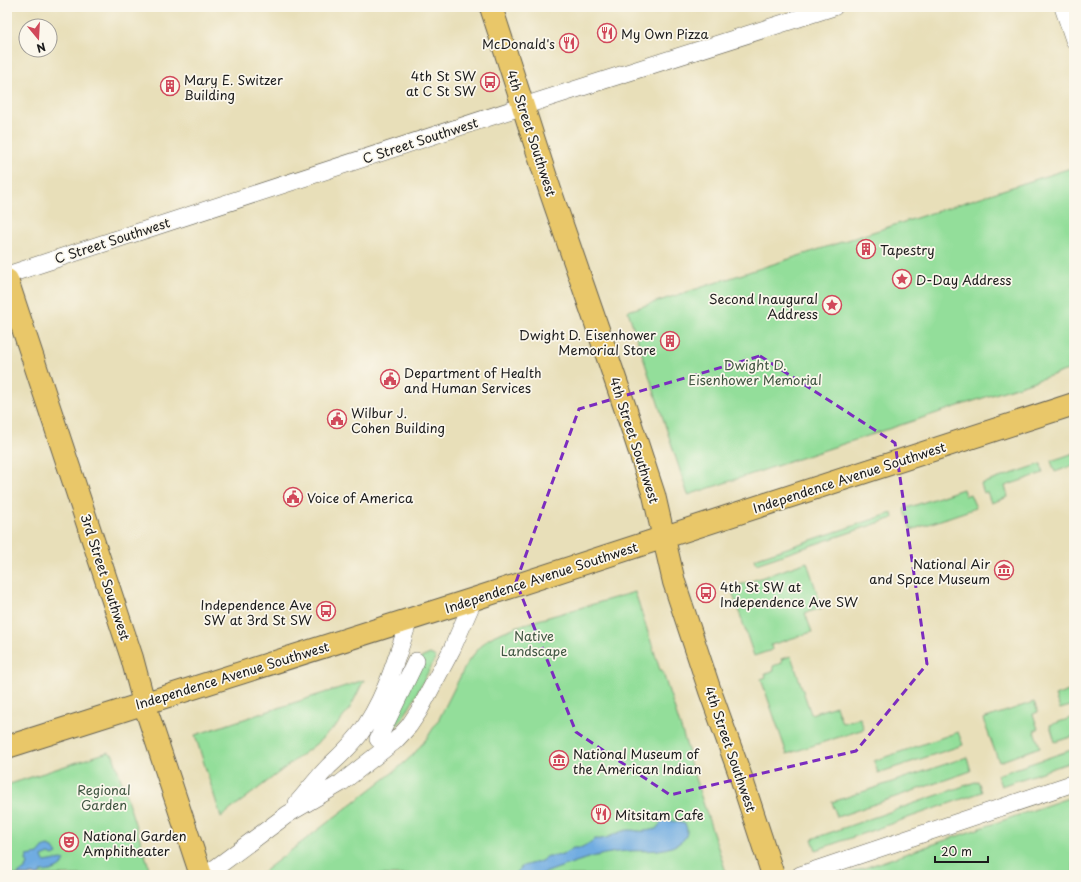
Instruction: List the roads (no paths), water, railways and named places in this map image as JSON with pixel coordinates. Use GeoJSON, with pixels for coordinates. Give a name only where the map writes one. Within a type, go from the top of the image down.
{"type":"FeatureCollection","features":[{"type":"Feature","properties":{"kind":"main road","name":"4th Street Southwest"},"geometry":{"type":"LineString","coordinates":[[491,7],[552,197],[632,424],[654,495],[674,582],[773,875]]}},
{"type":"Feature","properties":{"kind":"main road","name":"3rd Street Southwest"},"geometry":{"type":"LineString","coordinates":[[7,280],[132,658],[144,703],[201,875]]}},
{"type":"Feature","properties":{"kind":"main road","name":"Independence Avenue Southwest"},"geometry":{"type":"LineString","coordinates":[[7,747],[107,714],[409,620],[1074,404]]}},
{"type":"Feature","properties":{"kind":"street","name":"C Street Southwest"},"geometry":{"type":"LineString","coordinates":[[7,275],[523,106],[834,7]]}},
{"type":"Feature","properties":{"kind":"street"},"geometry":{"type":"LineString","coordinates":[[1063,7],[1074,40]]}},
{"type":"Feature","properties":{"kind":"street"},"geometry":{"type":"LineString","coordinates":[[206,875],[288,814],[341,783],[395,741],[409,726],[419,711],[452,649],[474,599]]}},
{"type":"Feature","properties":{"kind":"street"},"geometry":{"type":"LineString","coordinates":[[288,814],[328,767],[346,750],[372,715],[383,694],[409,620]]}},
{"type":"Feature","properties":{"kind":"street"},"geometry":{"type":"LineString","coordinates":[[378,739],[416,661]]}},
{"type":"Feature","properties":{"kind":"street"},"geometry":{"type":"LineString","coordinates":[[800,875],[1074,783]]}},
{"type":"Feature","properties":{"kind":"water"},"geometry":{"type":"Polygon","coordinates":[[[661,812],[665,818],[674,822],[685,824],[687,830],[685,838],[672,847],[659,850],[616,852],[583,860],[539,875],[515,875],[516,872],[523,866],[541,861],[548,856],[556,856],[565,853],[573,848],[580,848],[595,839],[605,838],[626,830],[642,831],[656,829],[661,823],[659,815],[661,812]]]}},
{"type":"Feature","properties":{"kind":"water"},"geometry":{"type":"Polygon","coordinates":[[[48,846],[53,848],[57,854],[53,856],[49,854],[42,857],[43,860],[45,862],[62,859],[65,861],[61,866],[52,871],[41,872],[39,875],[17,875],[26,868],[28,864],[26,861],[27,856],[38,854],[44,847],[48,846]]]}},
{"type":"Feature","properties":{"kind":"place","name":"My Own Pizza"},"geometry":{"type":"Point","coordinates":[607,33]}},
{"type":"Feature","properties":{"kind":"place","name":"McDonald's"},"geometry":{"type":"Point","coordinates":[569,43]}},
{"type":"Feature","properties":{"kind":"place","name":"4th St SW at C St SW"},"geometry":{"type":"Point","coordinates":[490,82]}},
{"type":"Feature","properties":{"kind":"place","name":"Mary E. Switzer Building"},"geometry":{"type":"Point","coordinates":[170,86]}},
{"type":"Feature","properties":{"kind":"place","name":"Tapestry"},"geometry":{"type":"Point","coordinates":[866,249]}},
{"type":"Feature","properties":{"kind":"place","name":"D-Day Address"},"geometry":{"type":"Point","coordinates":[902,279]}},
{"type":"Feature","properties":{"kind":"place","name":"Second Inaugural Address"},"geometry":{"type":"Point","coordinates":[832,305]}},
{"type":"Feature","properties":{"kind":"place","name":"Dwight D. Eisenhower Memorial Store"},"geometry":{"type":"Point","coordinates":[670,341]}},
{"type":"Feature","properties":{"kind":"place","name":"Department of Health and Human Services"},"geometry":{"type":"Point","coordinates":[390,379]}},
{"type":"Feature","properties":{"kind":"place","name":"Wilbur J. Cohen Building"},"geometry":{"type":"Point","coordinates":[337,419]}},
{"type":"Feature","properties":{"kind":"place","name":"Voice of America"},"geometry":{"type":"Point","coordinates":[293,497]}},
{"type":"Feature","properties":{"kind":"place","name":"National Air and Space Museum"},"geometry":{"type":"Point","coordinates":[1004,570]}},
{"type":"Feature","properties":{"kind":"place","name":"4th St SW at Independence Ave SW"},"geometry":{"type":"Point","coordinates":[706,593]}},
{"type":"Feature","properties":{"kind":"place","name":"Independence Ave SW at 3rd St SW"},"geometry":{"type":"Point","coordinates":[326,611]}},
{"type":"Feature","properties":{"kind":"place","name":"National Museum of the American Indian"},"geometry":{"type":"Point","coordinates":[559,760]}},
{"type":"Feature","properties":{"kind":"place","name":"Mitsitam Cafe"},"geometry":{"type":"Point","coordinates":[601,814]}},
{"type":"Feature","properties":{"kind":"place","name":"National Garden Amphitheater"},"geometry":{"type":"Point","coordinates":[69,842]}},
{"type":"Feature","properties":{"kind":"park label","name":"Dwight D. Eisenhower Memorial"},"geometry":{"type":"Point","coordinates":[755,372]}},
{"type":"Feature","properties":{"kind":"park label","name":"Native Landscape"},"geometry":{"type":"Point","coordinates":[534,642]}},
{"type":"Feature","properties":{"kind":"park label","name":"Regional Garden"},"geometry":{"type":"Point","coordinates":[104,796]}}]}
